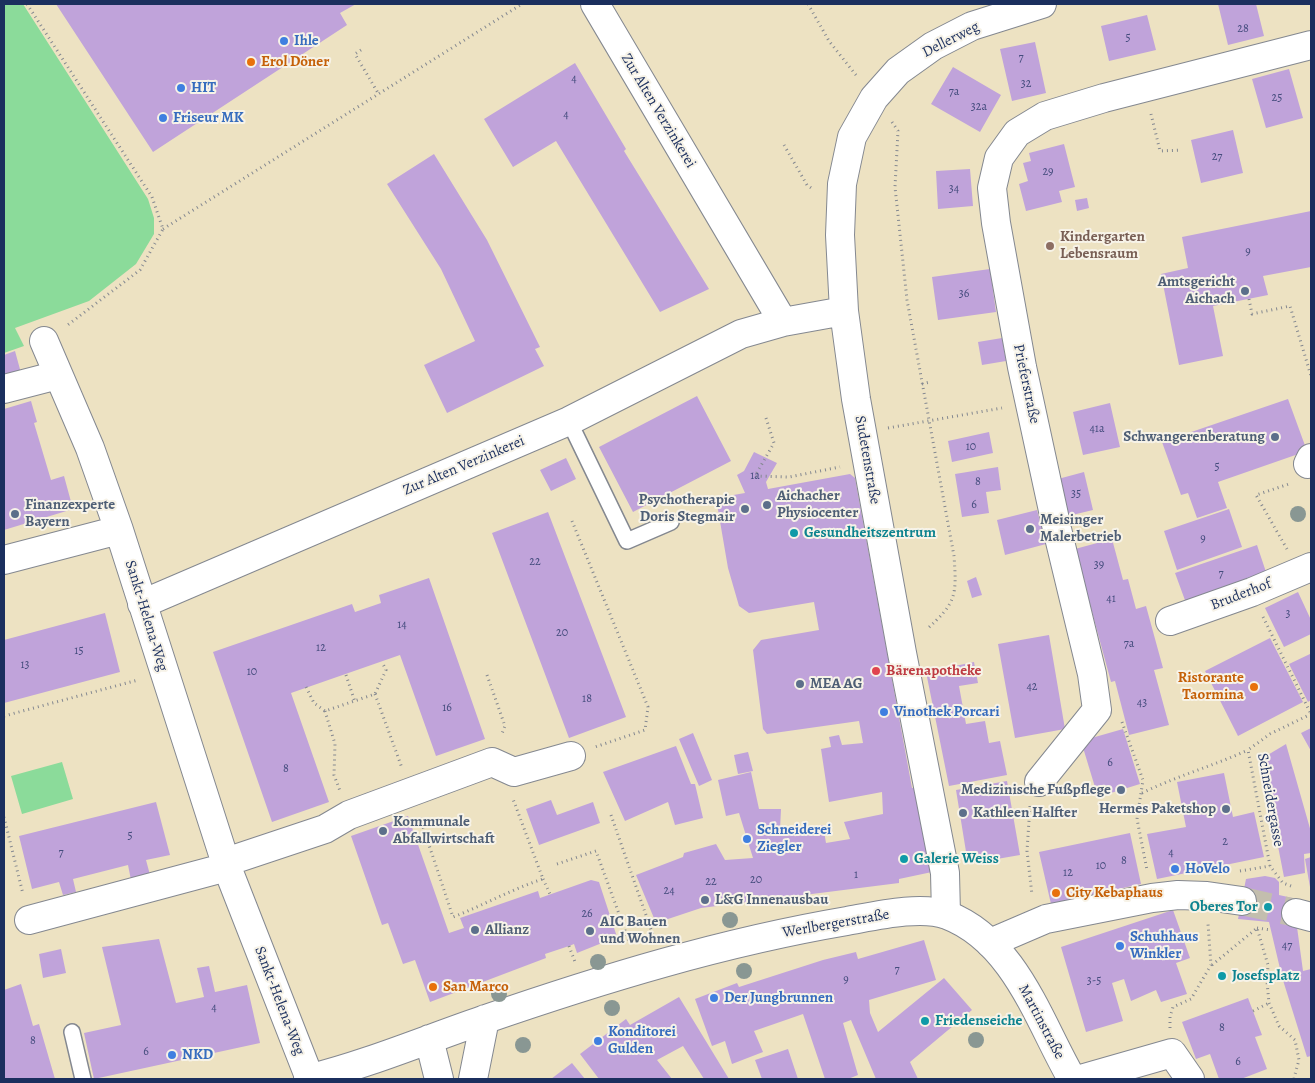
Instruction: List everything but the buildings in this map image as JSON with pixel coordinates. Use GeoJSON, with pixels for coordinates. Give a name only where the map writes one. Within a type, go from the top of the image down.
{"type":"FeatureCollection","features":[{"type":"Feature","properties":{"kind":"street","name":"Zur Alten Verzinkerei"},"geometry":{"type":"LineString","coordinates":[[595,4],[783,322]]}},
{"type":"Feature","properties":{"kind":"street","name":"Dellerweg"},"geometry":{"type":"LineString","coordinates":[[874,98],[898,71],[933,46],[972,26],[1042,4]]}},
{"type":"Feature","properties":{"kind":"street","name":"Prieferstraße"},"geometry":{"type":"LineString","coordinates":[[1039,782],[1097,710],[1092,674],[1057,529],[1030,404],[996,223],[992,188],[999,158],[1017,133],[1045,116],[1144,88],[1311,45]]}},
{"type":"Feature","properties":{"kind":"street","name":"Sudetenstraße"},"geometry":{"type":"LineString","coordinates":[[874,98],[852,137],[842,192],[840,235],[844,311],[862,433],[945,872],[946,914]]}},
{"type":"Feature","properties":{"kind":"street","name":"Zur Alten Verzinkerei"},"geometry":{"type":"LineString","coordinates":[[142,604],[569,421],[741,334],[783,322],[844,311]]}},
{"type":"Feature","properties":{"kind":"street","name":"Sankt-Helena-Weg"},"geometry":{"type":"LineString","coordinates":[[44,342],[90,448],[119,530],[226,864],[309,1079]]}},
{"type":"Feature","properties":{"kind":"street"},"geometry":{"type":"LineString","coordinates":[[4,389],[58,375]]}},
{"type":"Feature","properties":{"kind":"street"},"geometry":{"type":"LineString","coordinates":[[4,560],[119,530]]}},
{"type":"Feature","properties":{"kind":"street","name":"Bruderhof"},"geometry":{"type":"LineString","coordinates":[[1170,621],[1252,592],[1303,557]]}},
{"type":"Feature","properties":{"kind":"street"},"geometry":{"type":"LineString","coordinates":[[29,920],[226,864],[325,829],[349,815],[496,764],[514,772],[571,756]]}},
{"type":"Feature","properties":{"kind":"street"},"geometry":{"type":"LineString","coordinates":[[990,943],[1034,922],[1152,898],[1178,895],[1207,896],[1242,901]]}},
{"type":"Feature","properties":{"kind":"street","name":"Werlbergerstraße"},"geometry":{"type":"LineString","coordinates":[[309,1079],[651,967],[746,941],[828,924],[918,912],[946,914],[968,926],[990,943]]}},
{"type":"Feature","properties":{"kind":"street","name":"Martinstraße"},"geometry":{"type":"LineString","coordinates":[[990,943],[1020,980],[1072,1079]]}},
{"type":"Feature","properties":{"kind":"street"},"geometry":{"type":"LineString","coordinates":[[473,1079],[485,1020]]}},
{"type":"Feature","properties":{"kind":"street"},"geometry":{"type":"LineString","coordinates":[[429,1040],[439,1079]]}},
{"type":"Feature","properties":{"kind":"street"},"geometry":{"type":"LineString","coordinates":[[1081,1079],[1172,1053],[1190,1079]]}},
{"type":"Feature","properties":{"kind":"lane"},"geometry":{"type":"LineString","coordinates":[[569,421],[627,541],[671,522]]}},
{"type":"Feature","properties":{"kind":"lane"},"geometry":{"type":"LineString","coordinates":[[72,1032],[83,1079]]}},
{"type":"Feature","properties":{"kind":"path"},"geometry":{"type":"LineString","coordinates":[[28,4],[152,197],[163,229]]}},
{"type":"Feature","properties":{"kind":"path"},"geometry":{"type":"LineString","coordinates":[[44,342],[140,270],[163,229],[522,4]]}},
{"type":"Feature","properties":{"kind":"path"},"geometry":{"type":"LineString","coordinates":[[808,4],[829,41],[898,131],[895,187],[907,300],[954,556],[956,586],[947,611],[902,652]]}},
{"type":"Feature","properties":{"kind":"path"},"geometry":{"type":"LineString","coordinates":[[361,50],[355,54],[378,93]]}},
{"type":"Feature","properties":{"kind":"path"},"geometry":{"type":"LineString","coordinates":[[1144,88],[1160,151],[1181,150]]}},
{"type":"Feature","properties":{"kind":"path"},"geometry":{"type":"LineString","coordinates":[[784,145],[807,185],[818,191],[842,192]]}},
{"type":"Feature","properties":{"kind":"path"},"geometry":{"type":"LineString","coordinates":[[1249,299],[1252,314],[1290,306],[1311,376]]}},
{"type":"Feature","properties":{"kind":"path"},"geometry":{"type":"LineString","coordinates":[[922,384],[930,382]]}},
{"type":"Feature","properties":{"kind":"path"},"geometry":{"type":"LineString","coordinates":[[862,433],[928,420],[1030,404]]}},
{"type":"Feature","properties":{"kind":"path"},"geometry":{"type":"LineString","coordinates":[[766,418],[774,442],[755,476],[789,476],[868,462]]}},
{"type":"Feature","properties":{"kind":"path"},"geometry":{"type":"LineString","coordinates":[[1303,557],[1287,550],[1256,495],[1304,468]]}},
{"type":"Feature","properties":{"kind":"path"},"geometry":{"type":"LineString","coordinates":[[571,756],[645,730],[648,707],[572,521]]}},
{"type":"Feature","properties":{"kind":"path"},"geometry":{"type":"LineString","coordinates":[[1252,592],[1311,714]]}},
{"type":"Feature","properties":{"kind":"path"},"geometry":{"type":"LineString","coordinates":[[325,711],[375,694],[386,670],[382,662]]}},
{"type":"Feature","properties":{"kind":"path"},"geometry":{"type":"LineString","coordinates":[[4,716],[164,674]]}},
{"type":"Feature","properties":{"kind":"path"},"geometry":{"type":"LineString","coordinates":[[346,675],[355,702]]}},
{"type":"Feature","properties":{"kind":"path"},"geometry":{"type":"LineString","coordinates":[[487,675],[505,726],[496,764],[550,894]]}},
{"type":"Feature","properties":{"kind":"path"},"geometry":{"type":"LineString","coordinates":[[306,687],[314,703],[325,711],[335,744],[334,774],[349,815]]}},
{"type":"Feature","properties":{"kind":"path"},"geometry":{"type":"LineString","coordinates":[[375,694],[412,793],[453,917],[493,902],[514,889],[543,879]]}},
{"type":"Feature","properties":{"kind":"path","name":"Schneidergasse"},"geometry":{"type":"LineString","coordinates":[[1270,866],[1248,750],[1270,734],[1311,714]]}},
{"type":"Feature","properties":{"kind":"path"},"geometry":{"type":"LineString","coordinates":[[1121,720],[1126,727],[1143,780],[1137,819],[1152,898]]}},
{"type":"Feature","properties":{"kind":"path"},"geometry":{"type":"LineString","coordinates":[[1142,793],[1176,777],[1215,765],[1248,750]]}},
{"type":"Feature","properties":{"kind":"path"},"geometry":{"type":"LineString","coordinates":[[1034,922],[1027,851],[1030,807],[1039,782]]}},
{"type":"Feature","properties":{"kind":"path"},"geometry":{"type":"LineString","coordinates":[[612,816],[651,967]]}},
{"type":"Feature","properties":{"kind":"path"},"geometry":{"type":"LineString","coordinates":[[4,817],[29,920]]}},
{"type":"Feature","properties":{"kind":"path"},"geometry":{"type":"LineString","coordinates":[[557,864],[596,851],[651,967]]}},
{"type":"Feature","properties":{"kind":"path"},"geometry":{"type":"LineString","coordinates":[[1207,896],[1211,965]]}},
{"type":"Feature","properties":{"kind":"path"},"geometry":{"type":"LineString","coordinates":[[1172,1053],[1170,1017],[1173,1007],[1192,999],[1211,965],[1257,928],[1268,966],[1267,982],[1270,1003],[1279,1026],[1295,1040],[1300,1060],[1294,1078]]}},
{"type":"Feature","properties":{"kind":"path"},"geometry":{"type":"LineString","coordinates":[[1253,1011],[1270,1003]]}},
{"type":"Feature","properties":{"kind":"green space"},"geometry":{"type":"Polygon","coordinates":[[[4,4],[23,4],[148,199],[154,218],[154,234],[136,264],[89,301],[15,328],[24,346],[4,353],[4,4]]]}},
{"type":"Feature","properties":{"kind":"green space"},"geometry":{"type":"Polygon","coordinates":[[[62,762],[73,799],[22,814],[11,776],[62,762]]]}},
{"type":"Feature","properties":{"kind":"tunnel"},"geometry":{"type":"LineString","coordinates":[[1242,901],[1296,913]]}},
{"type":"Feature","properties":{"kind":"place","name":"Ihle"},"geometry":{"type":"Point","coordinates":[284,41]}},
{"type":"Feature","properties":{"kind":"place","name":"Erol Döner"},"geometry":{"type":"Point","coordinates":[251,62]}},
{"type":"Feature","properties":{"kind":"place","name":"HIT"},"geometry":{"type":"Point","coordinates":[181,88]}},
{"type":"Feature","properties":{"kind":"place","name":"Friseur MK"},"geometry":{"type":"Point","coordinates":[163,118]}},
{"type":"Feature","properties":{"kind":"place","name":"Kindergarten Lebensraum"},"geometry":{"type":"Point","coordinates":[1050,246]}},
{"type":"Feature","properties":{"kind":"place","name":"Amtsgericht Aichach"},"geometry":{"type":"Point","coordinates":[1245,291]}},
{"type":"Feature","properties":{"kind":"place","name":"Schwangerenberatung"},"geometry":{"type":"Point","coordinates":[1275,437]}},
{"type":"Feature","properties":{"kind":"place","name":"Aichacher Physiocenter"},"geometry":{"type":"Point","coordinates":[767,505]}},
{"type":"Feature","properties":{"kind":"place","name":"Psychotherapie Doris Stegmair"},"geometry":{"type":"Point","coordinates":[745,509]}},
{"type":"Feature","properties":{"kind":"place","name":"Finanzexperte Bayern"},"geometry":{"type":"Point","coordinates":[15,514]}},
{"type":"Feature","properties":{"kind":"place","name":"Meisinger Malerbetrieb"},"geometry":{"type":"Point","coordinates":[1030,529]}},
{"type":"Feature","properties":{"kind":"place","name":"Gesundheitszentrum"},"geometry":{"type":"Point","coordinates":[794,533]}},
{"type":"Feature","properties":{"kind":"place","name":"Bärenapotheke"},"geometry":{"type":"Point","coordinates":[876,671]}},
{"type":"Feature","properties":{"kind":"place","name":"MEA AG"},"geometry":{"type":"Point","coordinates":[800,684]}},
{"type":"Feature","properties":{"kind":"place","name":"Ristorante Taormina"},"geometry":{"type":"Point","coordinates":[1254,687]}},
{"type":"Feature","properties":{"kind":"place","name":"Vinothek Porcari"},"geometry":{"type":"Point","coordinates":[884,712]}},
{"type":"Feature","properties":{"kind":"place","name":"Medizinische Fußpflege"},"geometry":{"type":"Point","coordinates":[1121,790]}},
{"type":"Feature","properties":{"kind":"place","name":"Hermes Paketshop"},"geometry":{"type":"Point","coordinates":[1226,809]}},
{"type":"Feature","properties":{"kind":"place","name":"Kathleen Halfter"},"geometry":{"type":"Point","coordinates":[963,813]}},
{"type":"Feature","properties":{"kind":"place","name":"Kommunale Abfallwirtschaft"},"geometry":{"type":"Point","coordinates":[383,831]}},
{"type":"Feature","properties":{"kind":"place","name":"Schneiderei Ziegler"},"geometry":{"type":"Point","coordinates":[747,839]}},
{"type":"Feature","properties":{"kind":"place","name":"Galerie Weiss"},"geometry":{"type":"Point","coordinates":[904,859]}},
{"type":"Feature","properties":{"kind":"place","name":"HoVelo"},"geometry":{"type":"Point","coordinates":[1175,869]}},
{"type":"Feature","properties":{"kind":"place","name":"City Kebaphaus"},"geometry":{"type":"Point","coordinates":[1056,893]}},
{"type":"Feature","properties":{"kind":"place","name":"L&G Innenausbau"},"geometry":{"type":"Point","coordinates":[705,900]}},
{"type":"Feature","properties":{"kind":"place","name":"Oberes Tor"},"geometry":{"type":"Point","coordinates":[1268,907]}},
{"type":"Feature","properties":{"kind":"place","name":"Allianz"},"geometry":{"type":"Point","coordinates":[475,930]}},
{"type":"Feature","properties":{"kind":"place","name":"AIC Bauen und Wohnen"},"geometry":{"type":"Point","coordinates":[590,931]}},
{"type":"Feature","properties":{"kind":"place","name":"Schuhhaus Winkler"},"geometry":{"type":"Point","coordinates":[1120,946]}},
{"type":"Feature","properties":{"kind":"place","name":"Josefsplatz"},"geometry":{"type":"Point","coordinates":[1222,976]}},
{"type":"Feature","properties":{"kind":"place","name":"San Marco"},"geometry":{"type":"Point","coordinates":[433,987]}},
{"type":"Feature","properties":{"kind":"place","name":"Der Jungbrunnen"},"geometry":{"type":"Point","coordinates":[714,998]}},
{"type":"Feature","properties":{"kind":"place","name":"Friedenseiche"},"geometry":{"type":"Point","coordinates":[925,1021]}},
{"type":"Feature","properties":{"kind":"place","name":"Konditorei Gulden"},"geometry":{"type":"Point","coordinates":[598,1041]}},
{"type":"Feature","properties":{"kind":"place","name":"NKD"},"geometry":{"type":"Point","coordinates":[172,1055]}}]}
